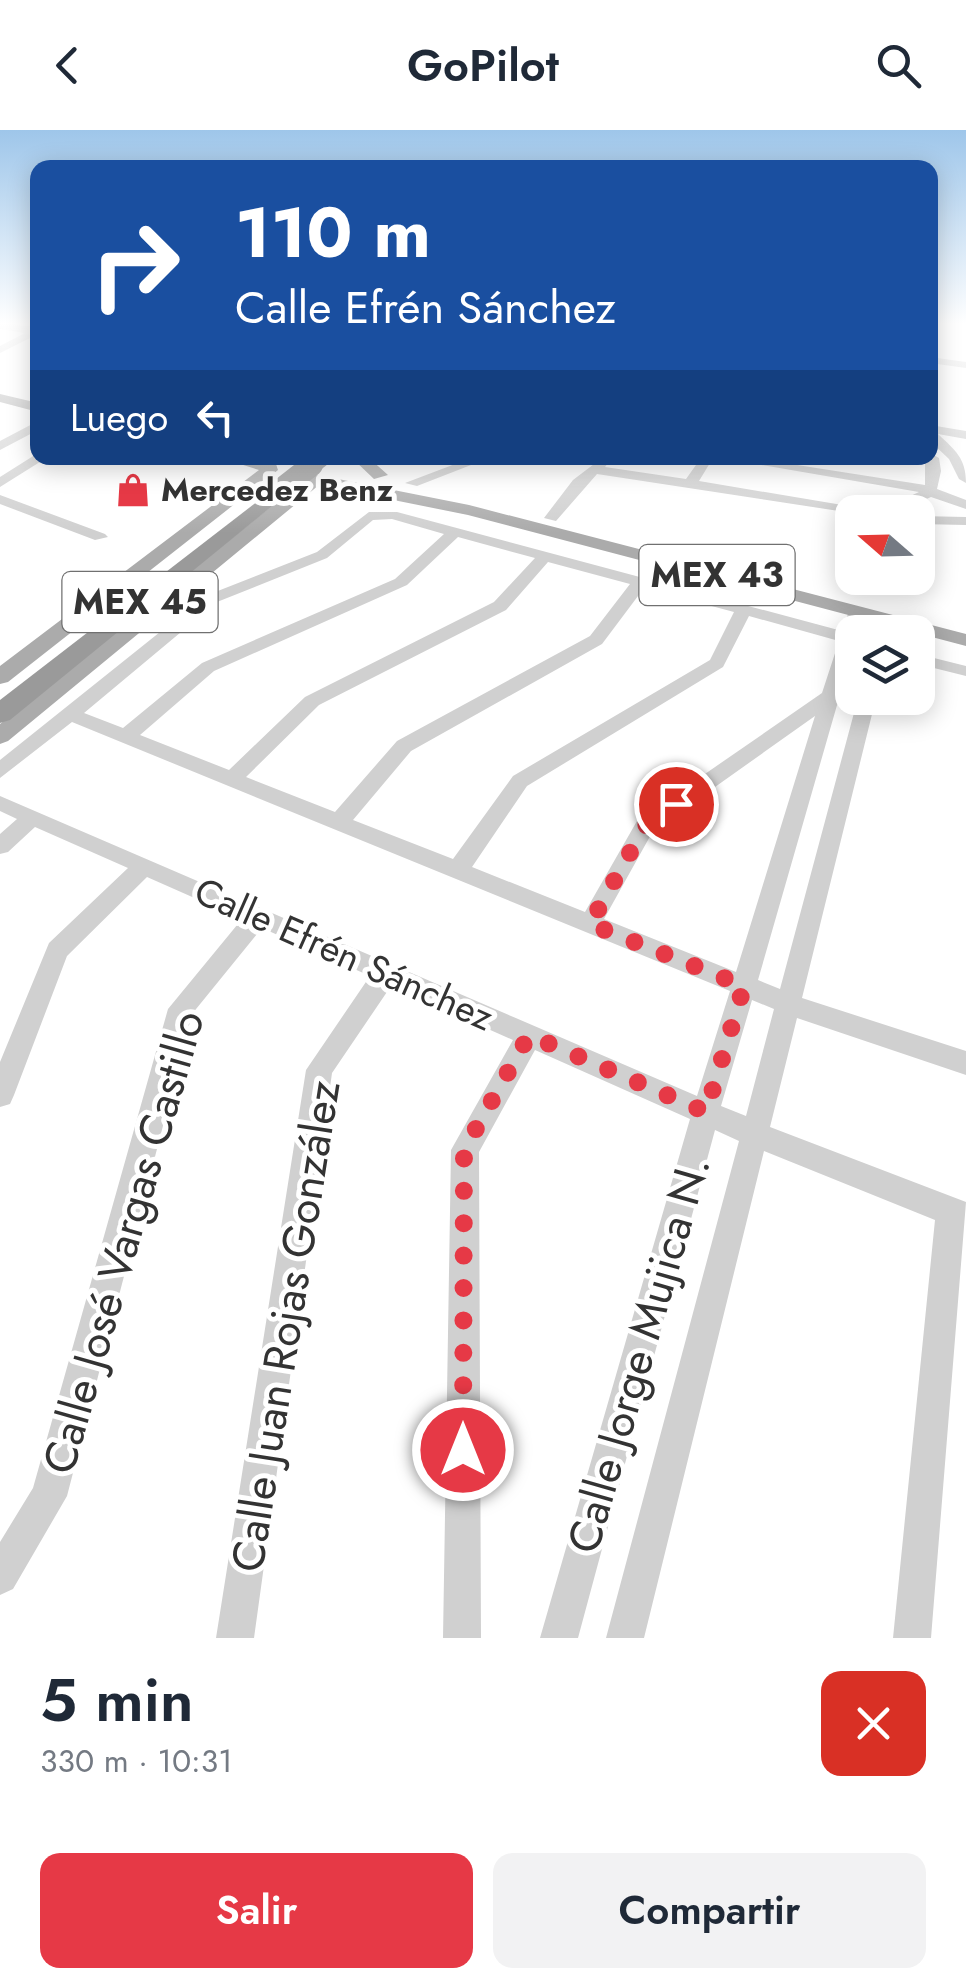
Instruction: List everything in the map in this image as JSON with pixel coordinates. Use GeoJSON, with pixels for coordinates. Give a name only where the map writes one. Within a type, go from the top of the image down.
{"type":"FeatureCollection","features":[{"type":"Feature","properties":{"kind":"highway","name":"MEX 45"},"geometry":{"type":"LineString","coordinates":[[0,694],[269,476],[313,465]]}},
{"type":"Feature","properties":{"kind":"highway","name":"MEX 45"},"geometry":{"type":"LineString","coordinates":[[0,714],[269,476]]}},
{"type":"Feature","properties":{"kind":"main road"},"geometry":{"type":"LineString","coordinates":[[0,398],[30,406]]}},
{"type":"Feature","properties":{"kind":"main road"},"geometry":{"type":"LineString","coordinates":[[239,465],[269,476]]}},
{"type":"Feature","properties":{"kind":"main road"},"geometry":{"type":"LineString","coordinates":[[0,736],[316,480],[333,472],[333,465]]}},
{"type":"Feature","properties":{"kind":"main road","name":"MEX 43"},"geometry":{"type":"LineString","coordinates":[[342,465],[373,482],[835,624]]}},
{"type":"Feature","properties":{"kind":"main road"},"geometry":{"type":"LineString","coordinates":[[260,525],[307,500],[373,482],[364,465]]}},
{"type":"Feature","properties":{"kind":"main road"},"geometry":{"type":"LineString","coordinates":[[0,677],[269,476]]}},
{"type":"Feature","properties":{"kind":"main road","name":"MEX 43"},"geometry":{"type":"LineString","coordinates":[[269,476],[284,481],[412,483],[966,624]]}},
{"type":"Feature","properties":{"kind":"main road"},"geometry":{"type":"LineString","coordinates":[[822,586],[868,615]]}},
{"type":"Feature","properties":{"kind":"main road","name":"MEX 43"},"geometry":{"type":"LineString","coordinates":[[935,635],[966,640]]}},
{"type":"Feature","properties":{"kind":"street"},"geometry":{"type":"LineString","coordinates":[[0,446],[30,429]]}},
{"type":"Feature","properties":{"kind":"street"},"geometry":{"type":"LineString","coordinates":[[938,432],[966,434]]}},
{"type":"Feature","properties":{"kind":"street"},"geometry":{"type":"LineString","coordinates":[[938,438],[960,456],[966,479]]}},
{"type":"Feature","properties":{"kind":"street"},"geometry":{"type":"LineString","coordinates":[[0,483],[30,462]]}},
{"type":"Feature","properties":{"kind":"street"},"geometry":{"type":"LineString","coordinates":[[412,483],[462,465]]}},
{"type":"Feature","properties":{"kind":"street"},"geometry":{"type":"LineString","coordinates":[[551,518],[598,465]]}},
{"type":"Feature","properties":{"kind":"street"},"geometry":{"type":"LineString","coordinates":[[691,482],[703,465]]}},
{"type":"Feature","properties":{"kind":"street"},"geometry":{"type":"LineString","coordinates":[[772,465],[930,490],[966,505]]}},
{"type":"Feature","properties":{"kind":"street"},"geometry":{"type":"LineString","coordinates":[[923,495],[937,474],[933,465]]}},
{"type":"Feature","properties":{"kind":"street"},"geometry":{"type":"LineString","coordinates":[[593,469],[835,506]]}},
{"type":"Feature","properties":{"kind":"street"},"geometry":{"type":"LineString","coordinates":[[0,499],[100,537]]}},
{"type":"Feature","properties":{"kind":"street"},"geometry":{"type":"LineString","coordinates":[[0,771],[211,599],[322,556],[363,519],[376,514],[744,610],[835,626]]}},
{"type":"Feature","properties":{"kind":"street"},"geometry":{"type":"LineString","coordinates":[[935,520],[966,521]]}},
{"type":"Feature","properties":{"kind":"street"},"geometry":{"type":"LineString","coordinates":[[126,736],[208,668],[402,582],[456,532]]}},
{"type":"Feature","properties":{"kind":"street"},"geometry":{"type":"LineString","coordinates":[[232,779],[312,701],[500,606],[545,556]]}},
{"type":"Feature","properties":{"kind":"street"},"geometry":{"type":"LineString","coordinates":[[339,822],[404,746],[596,640],[640,582]]}},
{"type":"Feature","properties":{"kind":"street"},"geometry":{"type":"LineString","coordinates":[[458,870],[520,781],[717,663],[744,610]]}},
{"type":"Feature","properties":{"kind":"street"},"geometry":{"type":"LineString","coordinates":[[935,662],[966,670]]}},
{"type":"Feature","properties":{"kind":"street","name":"Calle Jorge Mujica N."},"geometry":{"type":"LineString","coordinates":[[559,1638],[706,1112],[835,683]]}},
{"type":"Feature","properties":{"kind":"street"},"geometry":{"type":"LineString","coordinates":[[590,924],[645,826],[831,696]]}},
{"type":"Feature","properties":{"kind":"street"},"geometry":{"type":"LineString","coordinates":[[70,714],[788,1004],[965,1054]]}},
{"type":"Feature","properties":{"kind":"street"},"geometry":{"type":"LineString","coordinates":[[625,1638],[864,715]]}},
{"type":"Feature","properties":{"kind":"street","name":"Calle Efrén Sánchez"},"geometry":{"type":"LineString","coordinates":[[0,803],[755,1134],[958,1214]]}},
{"type":"Feature","properties":{"kind":"street"},"geometry":{"type":"LineString","coordinates":[[0,846],[32,817]]}},
{"type":"Feature","properties":{"kind":"street"},"geometry":{"type":"LineString","coordinates":[[0,1096],[58,950],[144,866]]}},
{"type":"Feature","properties":{"kind":"street","name":"Calle José Vargas Castillo"},"geometry":{"type":"LineString","coordinates":[[0,1576],[49,1496],[181,1009],[259,916]]}},
{"type":"Feature","properties":{"kind":"street","name":"Calle Juan Rojas González"},"geometry":{"type":"LineString","coordinates":[[236,1638],[319,1070],[387,972]]}},
{"type":"Feature","properties":{"kind":"street"},"geometry":{"type":"LineString","coordinates":[[462,1638],[464,1150],[529,1035]]}},
{"type":"Feature","properties":{"kind":"street"},"geometry":{"type":"LineString","coordinates":[[912,1638],[958,1214]]}},
{"type":"Feature","properties":{"kind":"place","name":"Mercedez Benz"},"geometry":{"type":"Point","coordinates":[133,490]}},
{"type":"Feature","properties":{"kind":"route"},"geometry":{"type":"LineString","coordinates":[[463,1450],[464,1150],[529,1035],[706,1112],[744,986],[590,924],[645,826],[676,804]]}}]}
